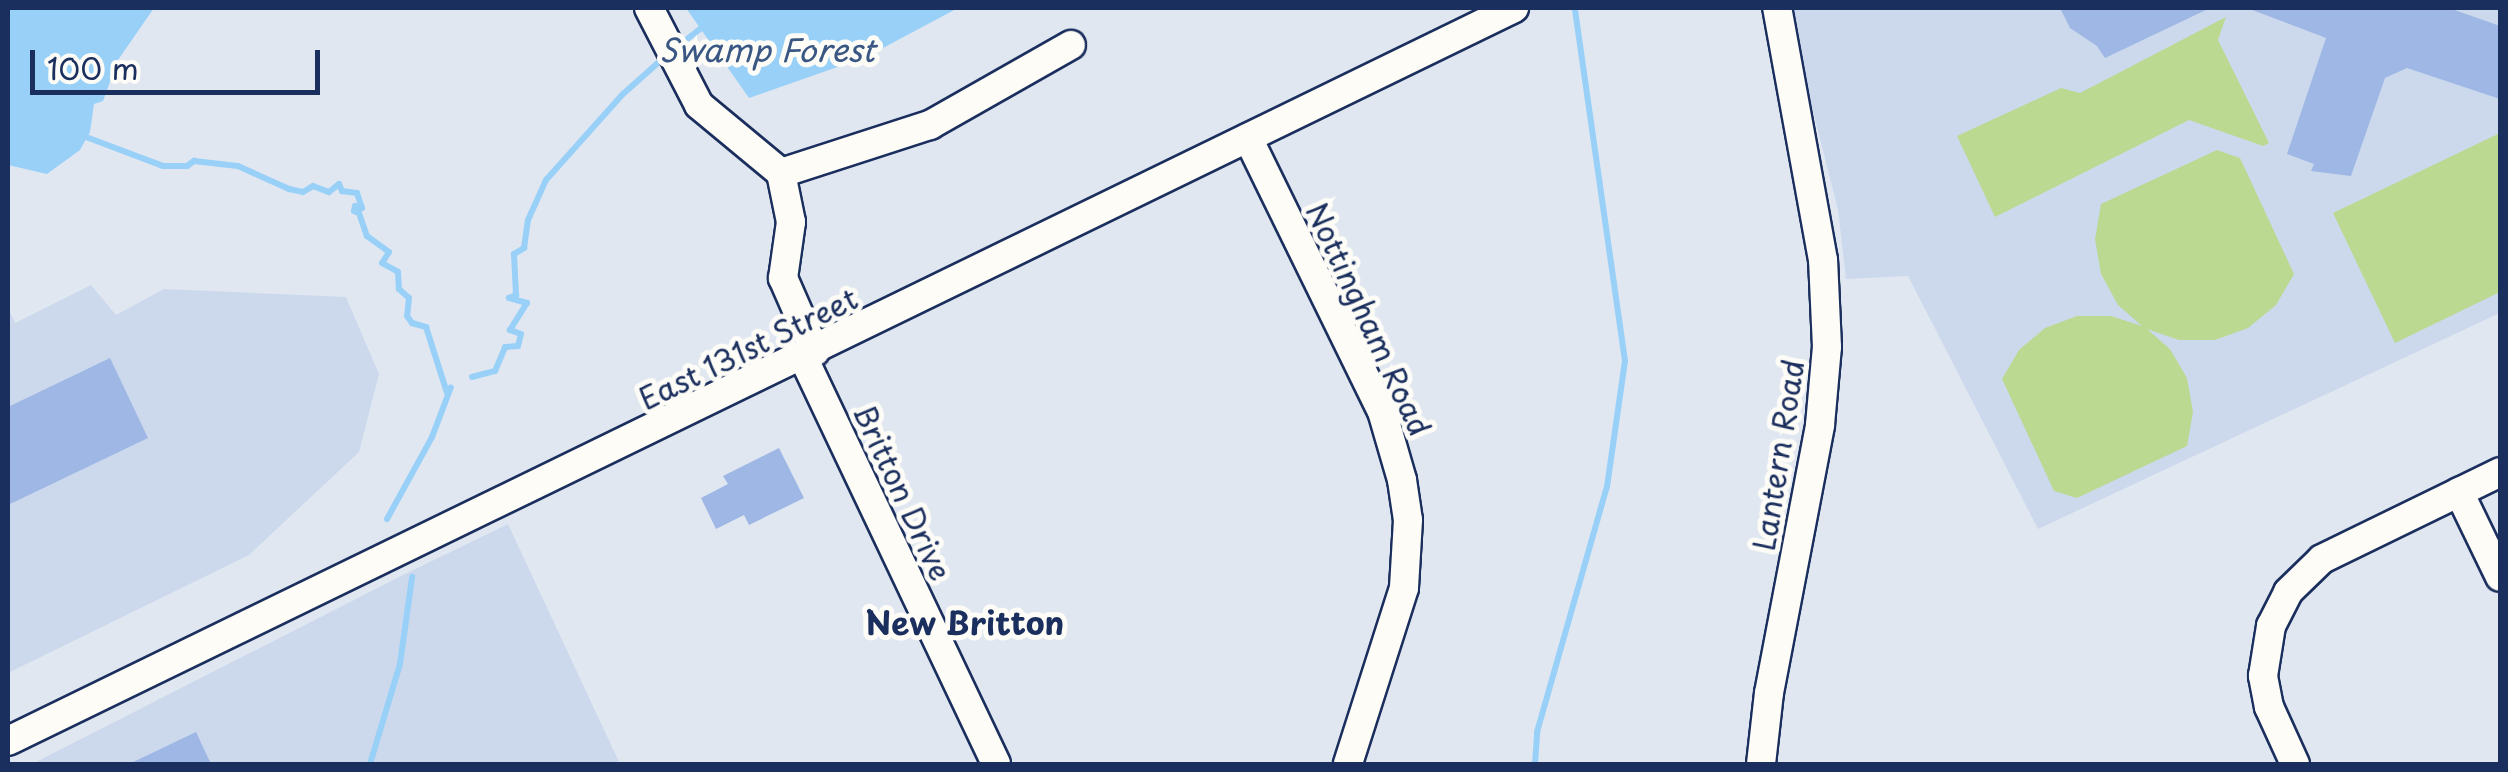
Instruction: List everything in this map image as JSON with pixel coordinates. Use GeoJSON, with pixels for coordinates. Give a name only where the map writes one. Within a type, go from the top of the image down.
{"type":"FeatureCollection","features":[{"type":"Feature","properties":{"kind":"street","name":"East 131st Street"},"geometry":{"type":"LineString","coordinates":[[8,741],[1514,8]]}},
{"type":"Feature","properties":{"kind":"street","name":"Lantern Road"},"geometry":{"type":"LineString","coordinates":[[1765,8],[1779,37]]}},
{"type":"Feature","properties":{"kind":"street","name":"Lantern Road"},"geometry":{"type":"LineString","coordinates":[[1761,764],[1769,693],[1820,425],[1827,347],[1823,260],[1813,190],[1779,37],[1777,8]]}},
{"type":"Feature","properties":{"kind":"street"},"geometry":{"type":"LineString","coordinates":[[651,11],[688,85],[715,121],[781,173],[930,125],[1072,45]]}},
{"type":"Feature","properties":{"kind":"street","name":"Nottingham Road"},"geometry":{"type":"LineString","coordinates":[[1248,138],[1382,412],[1402,480],[1408,520],[1404,588],[1348,764]]}},
{"type":"Feature","properties":{"kind":"street","name":"Britton Drive"},"geometry":{"type":"LineString","coordinates":[[781,173],[790,222],[784,278],[809,354],[996,764]]}},
{"type":"Feature","properties":{"kind":"street"},"geometry":{"type":"LineString","coordinates":[[2295,764],[2269,708],[2263,676],[2267,642],[2278,610],[2299,580],[2322,559],[2500,472]]}},
{"type":"Feature","properties":{"kind":"street"},"geometry":{"type":"LineString","coordinates":[[2459,492],[2500,577]]}},
{"type":"Feature","properties":{"kind":"shaded area"},"geometry":{"type":"Polygon","coordinates":[[[1787,8],[2500,8],[2500,313],[2038,529],[1908,276],[1846,279],[1838,210],[1787,8]]]}},
{"type":"Feature","properties":{"kind":"shaded area"},"geometry":{"type":"Polygon","coordinates":[[[91,285],[116,315],[164,289],[346,297],[379,374],[359,452],[249,555],[8,673],[8,308],[15,323],[91,285]]]}},
{"type":"Feature","properties":{"kind":"shaded area"},"geometry":{"type":"Polygon","coordinates":[[[508,524],[620,764],[32,764],[399,577],[508,524]]]}},
{"type":"Feature","properties":{"kind":"green space"},"geometry":{"type":"Polygon","coordinates":[[[2226,17],[2218,40],[2269,143],[2263,146],[2189,120],[1995,217],[1957,136],[2061,88],[2080,93],[2226,17]]]}},
{"type":"Feature","properties":{"kind":"green space"},"geometry":{"type":"Polygon","coordinates":[[[2500,133],[2500,292],[2395,343],[2333,213],[2500,133]]]}},
{"type":"Feature","properties":{"kind":"green space"},"geometry":{"type":"Polygon","coordinates":[[[2217,150],[2240,158],[2294,274],[2276,305],[2248,328],[2215,340],[2179,340],[2147,329],[2170,349],[2187,378],[2193,412],[2187,446],[2077,498],[2054,491],[2002,379],[2019,350],[2045,328],[2077,316],[2111,316],[2142,326],[2118,305],[2101,274],[2095,239],[2101,204],[2217,150]]]}},
{"type":"Feature","properties":{"kind":"water"},"geometry":{"type":"Polygon","coordinates":[[[8,8],[154,8],[118,60],[103,101],[94,104],[90,132],[80,150],[47,174],[8,165],[8,8]]]}},
{"type":"Feature","properties":{"kind":"water","name":"Swamp Forest"},"geometry":{"type":"Polygon","coordinates":[[[686,8],[958,8],[866,57],[749,98],[686,8]]]}},
{"type":"Feature","properties":{"kind":"building"},"geometry":{"type":"Polygon","coordinates":[[[2060,8],[2210,8],[2105,58],[2097,46],[2070,28],[2060,8]]]}},
{"type":"Feature","properties":{"kind":"building"},"geometry":{"type":"Polygon","coordinates":[[[2247,8],[2449,8],[2500,26],[2500,99],[2407,68],[2385,78],[2351,176],[2311,171],[2314,164],[2287,154],[2326,38],[2247,8]]]}},
{"type":"Feature","properties":{"kind":"building"},"geometry":{"type":"Polygon","coordinates":[[[110,358],[148,438],[8,505],[8,407],[110,358]]]}},
{"type":"Feature","properties":{"kind":"building"},"geometry":{"type":"Polygon","coordinates":[[[779,448],[804,498],[749,525],[744,515],[716,529],[701,498],[728,484],[723,476],[779,448]]]}},
{"type":"Feature","properties":{"kind":"building"},"geometry":{"type":"Polygon","coordinates":[[[196,732],[211,764],[129,764],[196,732]]]}},
{"type":"Feature","properties":{"kind":"waterway"},"geometry":{"type":"LineString","coordinates":[[1535,764],[1537,732],[1607,487],[1625,361],[1575,8]]}},
{"type":"Feature","properties":{"kind":"waterway"},"geometry":{"type":"LineString","coordinates":[[677,47],[706,24]]}},
{"type":"Feature","properties":{"kind":"waterway"},"geometry":{"type":"LineString","coordinates":[[472,377],[495,371],[505,347],[518,346],[521,334],[510,330],[527,303],[509,298],[516,295],[514,254],[524,248],[528,220],[546,180],[623,94],[667,55]]}},
{"type":"Feature","properties":{"kind":"waterway"},"geometry":{"type":"LineString","coordinates":[[86,137],[163,166],[187,166],[194,161],[238,166],[289,189],[303,192],[313,186],[329,192],[339,184],[342,191],[357,193],[362,208],[355,206],[354,211],[359,213],[367,236],[389,252],[382,263],[398,272],[399,289],[409,298],[407,316],[412,323],[426,327],[447,393]]}},
{"type":"Feature","properties":{"kind":"waterway"},"geometry":{"type":"LineString","coordinates":[[387,519],[432,437],[451,387]]}},
{"type":"Feature","properties":{"kind":"waterway"},"geometry":{"type":"LineString","coordinates":[[370,764],[400,664],[412,577]]}},
{"type":"Feature","properties":{"kind":"district","name":"New Britton"},"geometry":{"type":"Point","coordinates":[965,622]}}]}
